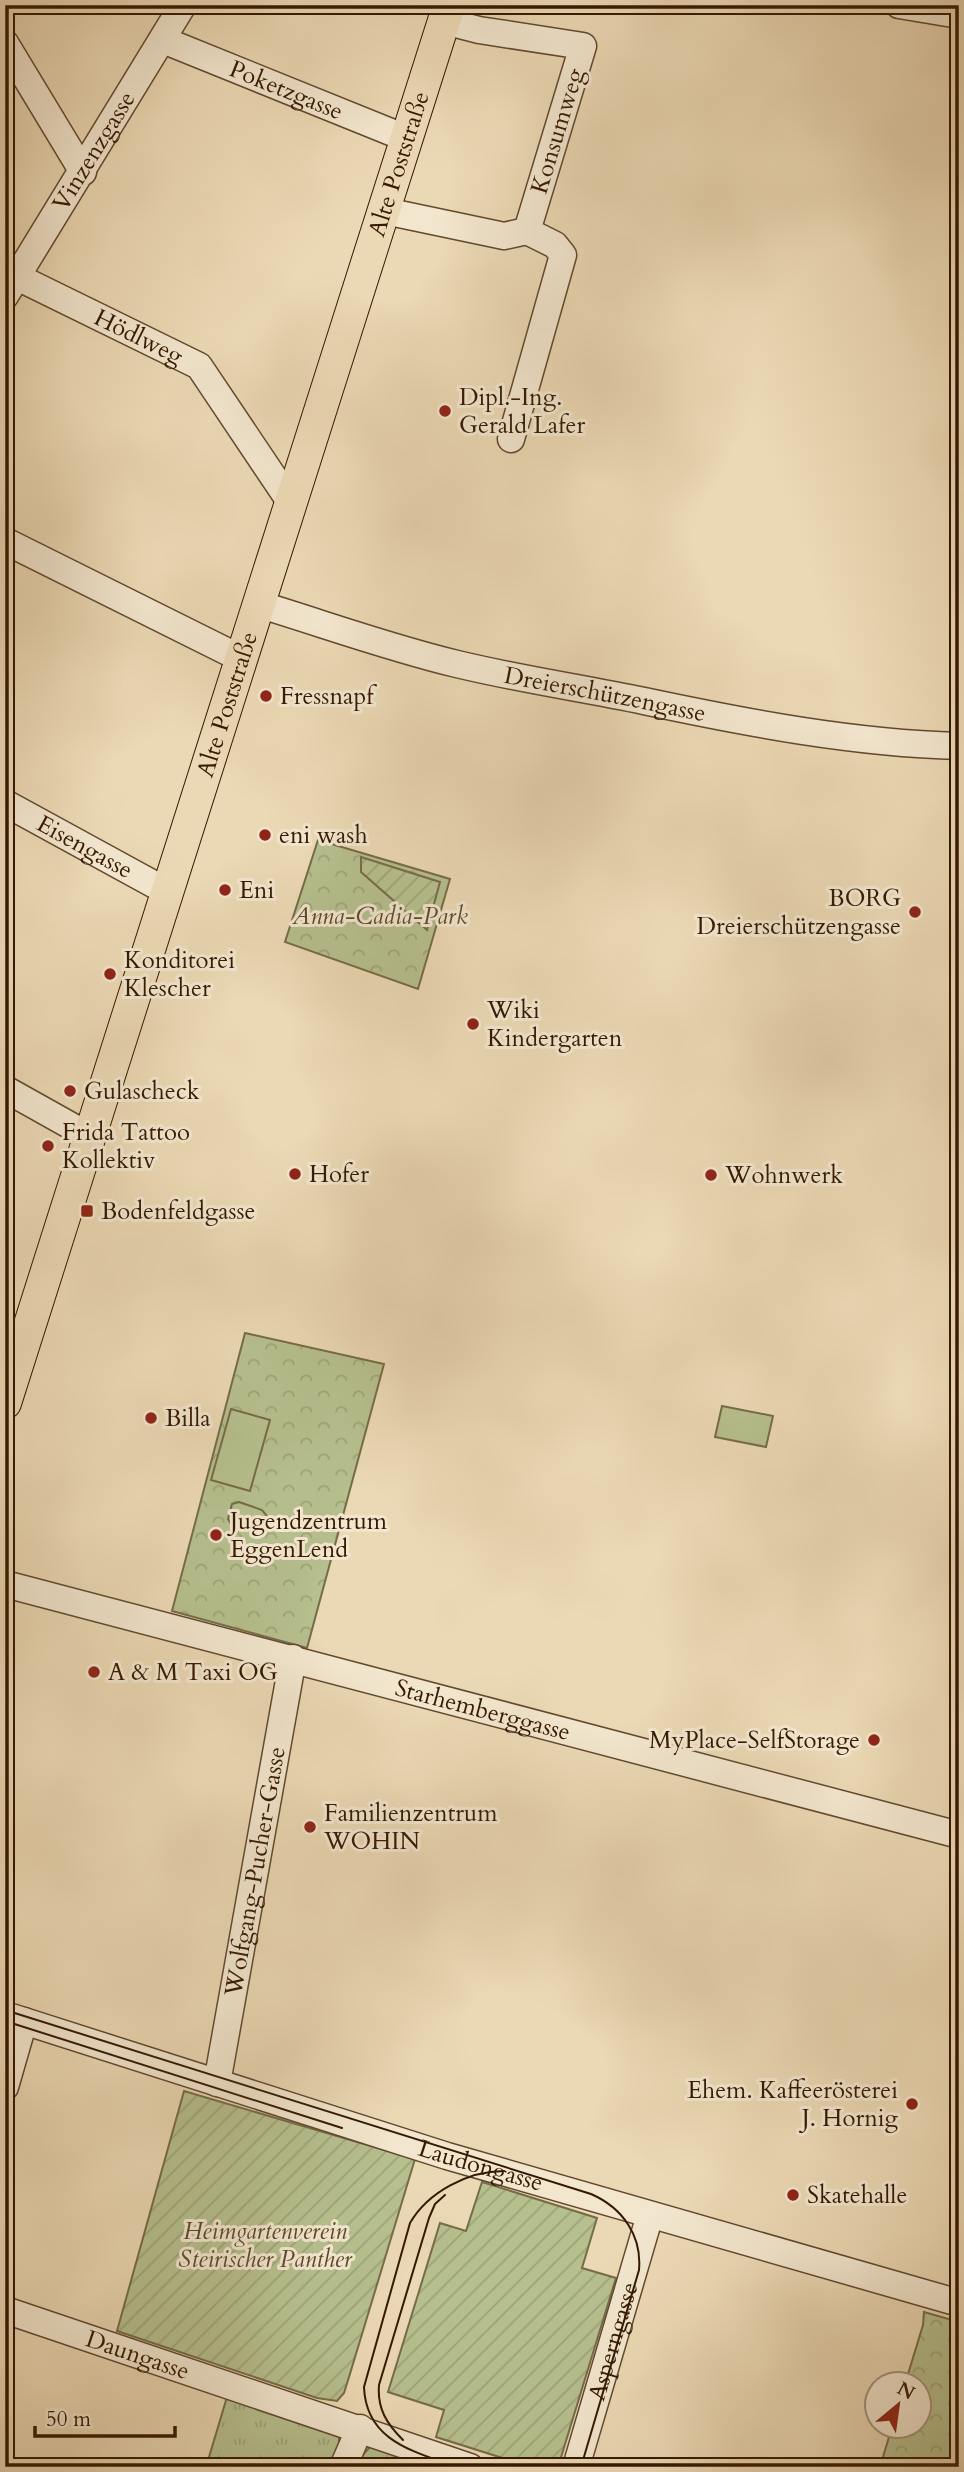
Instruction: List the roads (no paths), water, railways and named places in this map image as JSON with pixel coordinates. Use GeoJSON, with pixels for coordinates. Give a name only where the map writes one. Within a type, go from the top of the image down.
{"type":"FeatureCollection","features":[{"type":"Feature","properties":{"kind":"main road","name":"Alte Poststraße"},"geometry":{"type":"LineString","coordinates":[[5,1403],[447,13]]}},
{"type":"Feature","properties":{"kind":"street","name":"Vinzenzgasse"},"geometry":{"type":"LineString","coordinates":[[9,281],[83,172],[183,5]]}},
{"type":"Feature","properties":{"kind":"street"},"geometry":{"type":"LineString","coordinates":[[899,5],[959,15]]}},
{"type":"Feature","properties":{"kind":"street","name":"Konsumweg"},"geometry":{"type":"LineString","coordinates":[[447,13],[479,30],[583,46],[527,231]]}},
{"type":"Feature","properties":{"kind":"street","name":"Poketzgasse"},"geometry":{"type":"LineString","coordinates":[[163,40],[408,139]]}},
{"type":"Feature","properties":{"kind":"street"},"geometry":{"type":"LineString","coordinates":[[5,43],[83,172]]}},
{"type":"Feature","properties":{"kind":"street"},"geometry":{"type":"LineString","coordinates":[[385,211],[504,236],[527,231],[555,246],[563,255],[511,439]]}},
{"type":"Feature","properties":{"kind":"street","name":"Hödlweg"},"geometry":{"type":"LineString","coordinates":[[9,281],[199,366],[291,503]]}},
{"type":"Feature","properties":{"kind":"street"},"geometry":{"type":"LineString","coordinates":[[5,541],[242,659]]}},
{"type":"Feature","properties":{"kind":"street","name":"Dreierschützengasse"},"geometry":{"type":"LineString","coordinates":[[258,604],[453,663],[537,683],[576,686],[735,720],[816,733],[897,744],[959,746]]}},
{"type":"Feature","properties":{"kind":"street","name":"Eisengasse"},"geometry":{"type":"LineString","coordinates":[[5,803],[166,891]]}},
{"type":"Feature","properties":{"kind":"street"},"geometry":{"type":"LineString","coordinates":[[5,1089],[89,1136]]}},
{"type":"Feature","properties":{"kind":"street","name":"Starhemberggasse"},"geometry":{"type":"LineString","coordinates":[[5,1584],[959,1835]]}},
{"type":"Feature","properties":{"kind":"street","name":"Wolfgang-Pucher-Gasse"},"geometry":{"type":"LineString","coordinates":[[217,2084],[293,1658]]}},
{"type":"Feature","properties":{"kind":"street"},"geometry":{"type":"LineString","coordinates":[[5,2087],[15,2018]]}},
{"type":"Feature","properties":{"kind":"street","name":"Laudongasse"},"geometry":{"type":"LineString","coordinates":[[15,2018],[217,2084],[650,2215],[959,2303]]}},
{"type":"Feature","properties":{"kind":"street","name":"Asperngasse"},"geometry":{"type":"LineString","coordinates":[[576,2467],[650,2215]]}},
{"type":"Feature","properties":{"kind":"street","name":"Daungasse"},"geometry":{"type":"LineString","coordinates":[[5,2310],[470,2467]]}},
{"type":"Feature","properties":{"kind":"street"},"geometry":{"type":"LineString","coordinates":[[343,2467],[360,2428]]}},
{"type":"Feature","properties":{"kind":"tram line"},"geometry":{"type":"LineString","coordinates":[[5,2010],[591,2194],[612,2207],[621,2215],[634,2235],[639,2270],[581,2467]]}},
{"type":"Feature","properties":{"kind":"tram line"},"geometry":{"type":"LineString","coordinates":[[5,2021],[342,2128]]}},
{"type":"Feature","properties":{"kind":"tram line"},"geometry":{"type":"LineString","coordinates":[[456,2467],[409,2449],[383,2432],[373,2420],[364,2387],[410,2223],[427,2202],[450,2185],[477,2175],[504,2171]]}},
{"type":"Feature","properties":{"kind":"tram line"},"geometry":{"type":"LineString","coordinates":[[403,2440],[384,2416],[379,2385],[429,2218],[435,2204],[445,2195]]}},
{"type":"Feature","properties":{"kind":"place","name":"Dipl.-Ing. Gerald Lafer"},"geometry":{"type":"Point","coordinates":[445,411]}},
{"type":"Feature","properties":{"kind":"place","name":"Fressnapf"},"geometry":{"type":"Point","coordinates":[266,696]}},
{"type":"Feature","properties":{"kind":"place","name":"eni wash"},"geometry":{"type":"Point","coordinates":[265,835]}},
{"type":"Feature","properties":{"kind":"place","name":"Eni"},"geometry":{"type":"Point","coordinates":[225,890]}},
{"type":"Feature","properties":{"kind":"place","name":"BORG Dreierschützengasse"},"geometry":{"type":"Point","coordinates":[915,912]}},
{"type":"Feature","properties":{"kind":"place","name":"Konditorei Klescher"},"geometry":{"type":"Point","coordinates":[110,974]}},
{"type":"Feature","properties":{"kind":"place","name":"Wiki Kindergarten"},"geometry":{"type":"Point","coordinates":[473,1024]}},
{"type":"Feature","properties":{"kind":"place","name":"Gulascheck"},"geometry":{"type":"Point","coordinates":[70,1091]}},
{"type":"Feature","properties":{"kind":"place","name":"Frida Tattoo Kollektiv"},"geometry":{"type":"Point","coordinates":[48,1146]}},
{"type":"Feature","properties":{"kind":"place","name":"Hofer"},"geometry":{"type":"Point","coordinates":[295,1174]}},
{"type":"Feature","properties":{"kind":"place","name":"Wohnwerk"},"geometry":{"type":"Point","coordinates":[711,1175]}},
{"type":"Feature","properties":{"kind":"place","name":"Bodenfeldgasse"},"geometry":{"type":"Point","coordinates":[87,1211]}},
{"type":"Feature","properties":{"kind":"place","name":"Billa"},"geometry":{"type":"Point","coordinates":[151,1418]}},
{"type":"Feature","properties":{"kind":"place","name":"Jugendzentrum EggenLend"},"geometry":{"type":"Point","coordinates":[216,1535]}},
{"type":"Feature","properties":{"kind":"place","name":"A & M Taxi OG"},"geometry":{"type":"Point","coordinates":[94,1672]}},
{"type":"Feature","properties":{"kind":"place","name":"MyPlace-SelfStorage"},"geometry":{"type":"Point","coordinates":[874,1740]}},
{"type":"Feature","properties":{"kind":"place","name":"Familienzentrum WOHIN"},"geometry":{"type":"Point","coordinates":[310,1827]}},
{"type":"Feature","properties":{"kind":"place","name":"Ehem. Kaffeerösterei J. Hornig"},"geometry":{"type":"Point","coordinates":[912,2104]}},
{"type":"Feature","properties":{"kind":"place","name":"Skatehalle"},"geometry":{"type":"Point","coordinates":[793,2195]}},
{"type":"Feature","properties":{"kind":"park label","name":"Anna-Cadia-Park"},"geometry":{"type":"Point","coordinates":[380,916]}},
{"type":"Feature","properties":{"kind":"park label","name":"Heimgartenverein Steirischer Panther"},"geometry":{"type":"Point","coordinates":[265,2245]}}]}
